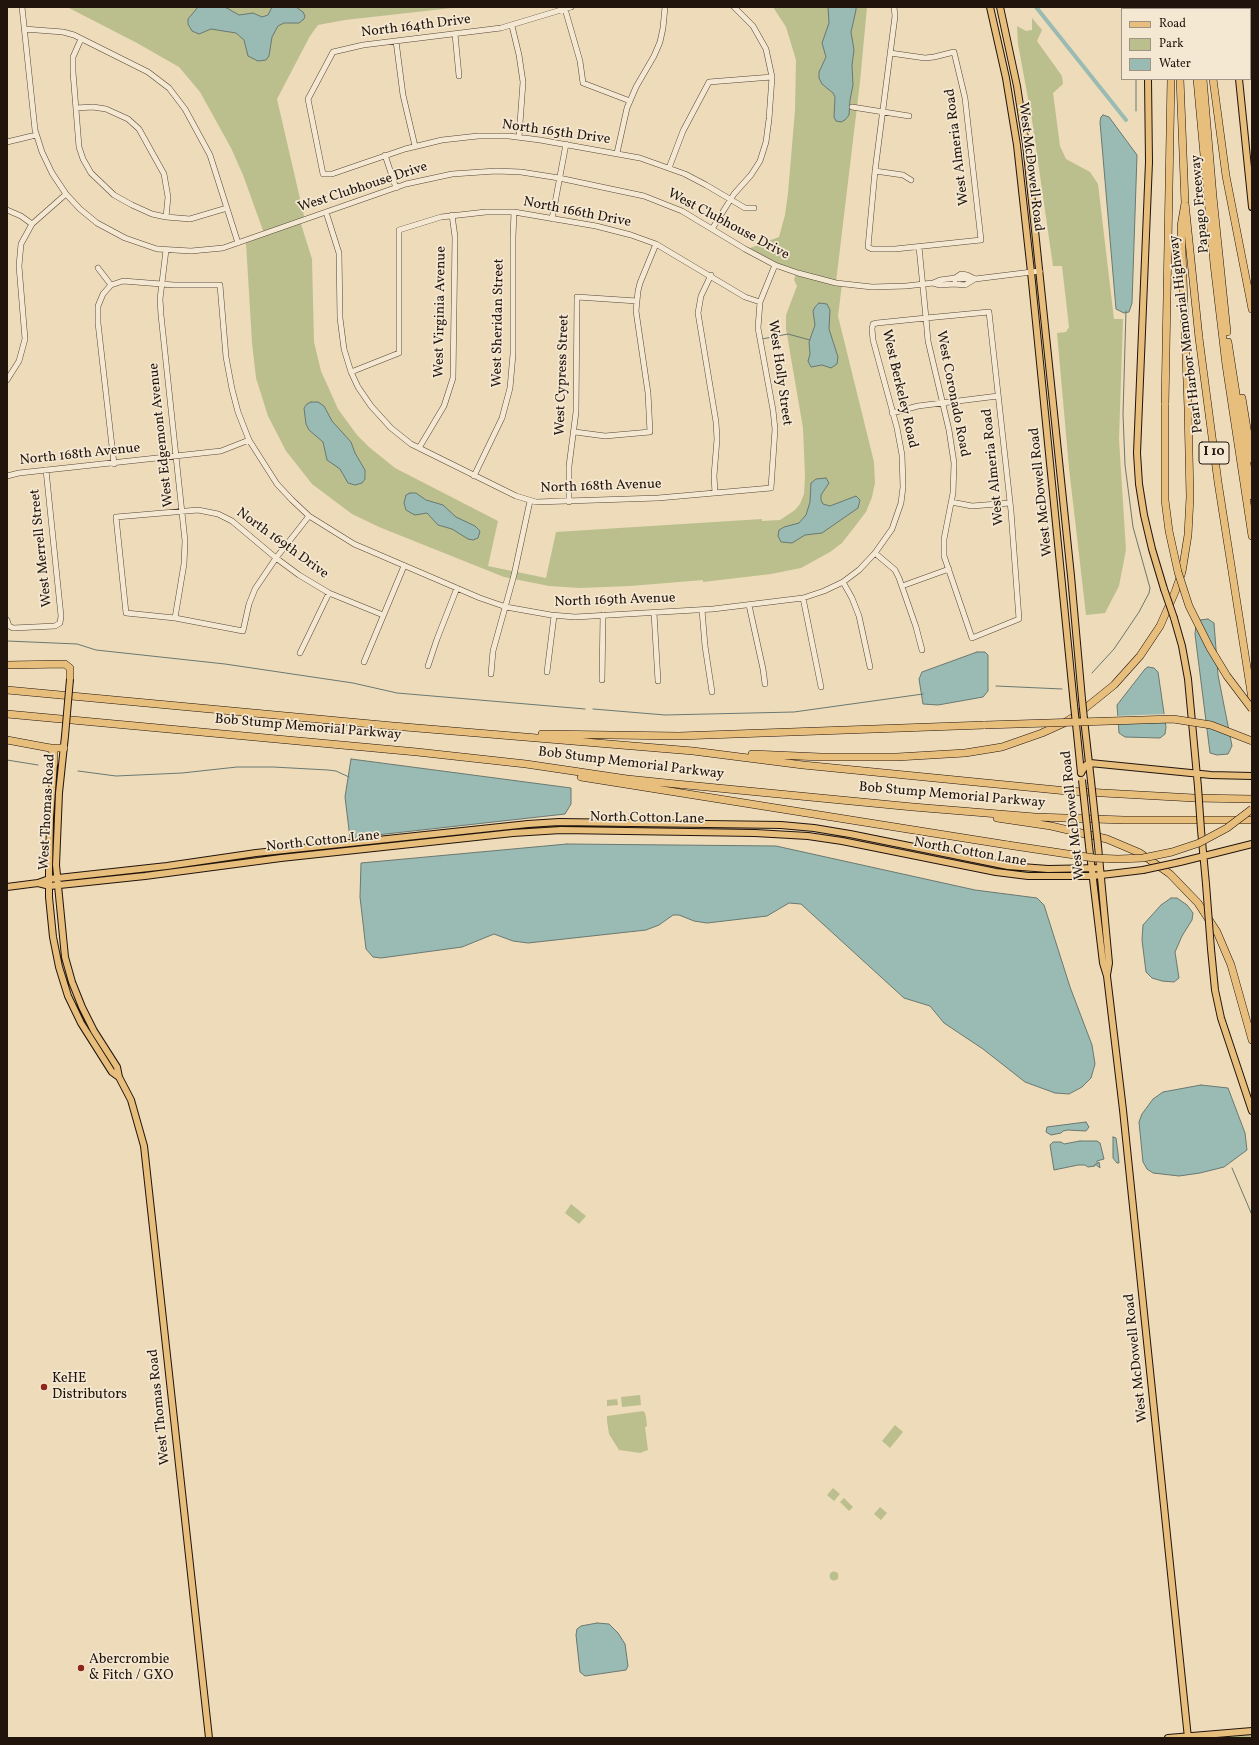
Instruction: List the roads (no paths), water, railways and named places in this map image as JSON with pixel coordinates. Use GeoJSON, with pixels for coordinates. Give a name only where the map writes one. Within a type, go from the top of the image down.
{"type":"FeatureCollection","features":[{"type":"Feature","properties":{"kind":"highway"},"geometry":{"type":"LineString","coordinates":[[1171,80],[1165,405],[1165,500],[1169,531],[1177,567],[1189,606],[1210,648],[1227,676],[1252,709]]}},
{"type":"Feature","properties":{"kind":"highway","name":"Papago Freeway"},"geometry":{"type":"LineString","coordinates":[[1180,80],[1185,203]]}},
{"type":"Feature","properties":{"kind":"highway"},"geometry":{"type":"LineString","coordinates":[[1198,80],[1214,264],[1226,365],[1252,536]]}},
{"type":"Feature","properties":{"kind":"highway","name":"Papago Freeway"},"geometry":{"type":"LineString","coordinates":[[1203,80],[1213,197],[1227,327]]}},
{"type":"Feature","properties":{"kind":"highway"},"geometry":{"type":"LineString","coordinates":[[1213,80],[1221,147],[1252,309]]}},
{"type":"Feature","properties":{"kind":"highway"},"geometry":{"type":"LineString","coordinates":[[693,751],[852,758],[914,757],[988,750],[1026,740],[1064,723],[1102,696],[1128,671],[1148,645],[1171,603],[1182,572],[1188,535],[1190,497],[1188,408],[1181,226],[1185,203]]}},
{"type":"Feature","properties":{"kind":"highway","name":"Pearl Harbor Memorial Highway"},"geometry":{"type":"LineString","coordinates":[[1185,203],[1197,324],[1207,399],[1252,699]]}},
{"type":"Feature","properties":{"kind":"highway"},"geometry":{"type":"LineString","coordinates":[[1227,327],[1240,389],[1252,460]]}},
{"type":"Feature","properties":{"kind":"highway","name":"I 10"},"geometry":{"type":"LineString","coordinates":[[1227,327],[1252,496]]}},
{"type":"Feature","properties":{"kind":"highway"},"geometry":{"type":"LineString","coordinates":[[7,665],[63,664],[70,668],[70,680]]}},
{"type":"Feature","properties":{"kind":"highway","name":"Bob Stump Memorial Parkway"},"geometry":{"type":"LineString","coordinates":[[7,690],[385,726],[693,751],[803,765],[1067,791],[1194,798],[1252,799]]}},
{"type":"Feature","properties":{"kind":"highway","name":"Bob Stump Memorial Parkway"},"geometry":{"type":"LineString","coordinates":[[7,714],[417,752],[526,764],[627,779],[913,807],[1043,817],[1124,820],[1252,820]]}},
{"type":"Feature","properties":{"kind":"highway"},"geometry":{"type":"LineString","coordinates":[[516,736],[541,734],[704,736],[1172,719],[1211,725],[1252,741]]}},
{"type":"Feature","properties":{"kind":"highway"},"geometry":{"type":"LineString","coordinates":[[7,740],[50,748],[64,748]]}},
{"type":"Feature","properties":{"kind":"highway"},"geometry":{"type":"LineString","coordinates":[[50,748],[54,753],[54,763]]}},
{"type":"Feature","properties":{"kind":"highway"},"geometry":{"type":"LineString","coordinates":[[504,762],[533,769],[1094,858],[1123,859],[1149,857],[1172,852],[1206,839],[1231,825],[1252,809]]}},
{"type":"Feature","properties":{"kind":"highway"},"geometry":{"type":"LineString","coordinates":[[913,807],[1016,820],[1093,834],[1125,845],[1152,860],[1170,874],[1190,893],[1212,923],[1228,958],[1252,1040]]}},
{"type":"Feature","properties":{"kind":"main road","name":"West McDowell Road"},"geometry":{"type":"LineString","coordinates":[[990,7],[1006,78],[1015,134],[1031,272],[1081,773],[1102,963],[1107,976]]}},
{"type":"Feature","properties":{"kind":"main road","name":"West McDowell Road"},"geometry":{"type":"LineString","coordinates":[[1000,7],[1013,66],[1024,131],[1040,271],[1082,700],[1098,846],[1108,962],[1107,976],[1140,1268],[1188,1737]]}},
{"type":"Feature","properties":{"kind":"main road"},"geometry":{"type":"LineString","coordinates":[[1148,80],[1149,162],[1138,460],[1144,515],[1152,549],[1182,646],[1187,673],[1215,990],[1221,1018],[1252,1111]]}},
{"type":"Feature","properties":{"kind":"main road"},"geometry":{"type":"LineString","coordinates":[[1239,80],[1252,207]]}},
{"type":"Feature","properties":{"kind":"main road","name":"West Thomas Road"},"geometry":{"type":"LineString","coordinates":[[70,680],[58,819],[57,878],[65,957],[72,982],[82,1007],[94,1031],[117,1067],[119,1077],[131,1100],[144,1146],[209,1738]]}},
{"type":"Feature","properties":{"kind":"main road","name":"West Thomas Road"},"geometry":{"type":"LineString","coordinates":[[54,763],[50,818],[49,897],[53,937],[59,967],[68,996],[81,1023],[100,1055],[112,1072],[119,1077]]}},
{"type":"Feature","properties":{"kind":"main road"},"geometry":{"type":"LineString","coordinates":[[1081,773],[1086,765],[1090,764],[1197,774],[1252,776]]}},
{"type":"Feature","properties":{"kind":"main road","name":"North Cotton Lane"},"geometry":{"type":"LineString","coordinates":[[7,887],[38,883],[49,879],[160,867],[262,852],[528,824],[573,822],[758,825],[808,828],[850,834],[1008,866],[1037,869],[1100,868]]}},
{"type":"Feature","properties":{"kind":"main road","name":"North Cotton Lane"},"geometry":{"type":"LineString","coordinates":[[38,883],[50,886],[135,877],[281,858],[530,831],[574,829],[796,835],[842,840],[996,872],[1043,877],[1100,876],[1143,870],[1252,844]]}},
{"type":"Feature","properties":{"kind":"main road"},"geometry":{"type":"LineString","coordinates":[[135,877],[140,874],[156,872],[160,867]]}},
{"type":"Feature","properties":{"kind":"main road"},"geometry":{"type":"LineString","coordinates":[[1168,1738],[1251,1730]]}},
{"type":"Feature","properties":{"kind":"street","name":"West Clubhouse Drive"},"geometry":{"type":"LineString","coordinates":[[22,7],[36,135],[47,164],[66,194],[80,209],[106,228],[135,242],[166,250],[201,251],[222,248],[396,188],[440,176],[475,171],[511,171],[559,178],[644,196],[682,211],[775,264],[809,276],[842,284],[883,287],[933,283],[940,280],[955,281],[959,279],[1040,271]]}},
{"type":"Feature","properties":{"kind":"street","name":"North 164th Drive"},"geometry":{"type":"LineString","coordinates":[[323,174],[308,99],[333,52],[363,45],[512,26],[571,7]]}},
{"type":"Feature","properties":{"kind":"street"},"geometry":{"type":"LineString","coordinates":[[617,154],[623,123],[630,101],[639,80],[657,49],[663,28],[665,7]]}},
{"type":"Feature","properties":{"kind":"street"},"geometry":{"type":"LineString","coordinates":[[712,229],[730,199],[751,175],[762,155],[767,134],[772,77],[768,58],[762,41],[749,21],[734,7]]}},
{"type":"Feature","properties":{"kind":"street"},"geometry":{"type":"LineString","coordinates":[[894,7],[895,16],[875,171],[868,247],[881,249],[919,247]]}},
{"type":"Feature","properties":{"kind":"street"},"geometry":{"type":"LineString","coordinates":[[565,9],[578,54],[583,83],[630,101]]}},
{"type":"Feature","properties":{"kind":"street"},"geometry":{"type":"LineString","coordinates":[[512,26],[519,55],[523,82],[519,137]]}},
{"type":"Feature","properties":{"kind":"street"},"geometry":{"type":"LineString","coordinates":[[24,29],[63,32],[81,39],[148,72],[175,94],[188,113],[210,154],[238,243]]}},
{"type":"Feature","properties":{"kind":"street"},"geometry":{"type":"LineString","coordinates":[[455,34],[459,76]]}},
{"type":"Feature","properties":{"kind":"street"},"geometry":{"type":"LineString","coordinates":[[81,39],[74,52],[72,64],[81,154],[91,173],[105,188],[123,201],[142,210],[166,217],[184,219],[197,218],[227,208]]}},
{"type":"Feature","properties":{"kind":"street"},"geometry":{"type":"LineString","coordinates":[[396,41],[403,95],[415,146]]}},
{"type":"Feature","properties":{"kind":"street","name":"West Almeria Road"},"geometry":{"type":"LineString","coordinates":[[890,53],[926,58],[954,52],[965,98],[980,240],[919,247]]}},
{"type":"Feature","properties":{"kind":"street"},"geometry":{"type":"LineString","coordinates":[[669,168],[683,131],[709,82],[772,77]]}},
{"type":"Feature","properties":{"kind":"street"},"geometry":{"type":"LineString","coordinates":[[76,108],[93,107],[106,109],[124,117],[139,129],[164,174],[168,197],[166,217]]}},
{"type":"Feature","properties":{"kind":"street"},"geometry":{"type":"LineString","coordinates":[[852,107],[909,116]]}},
{"type":"Feature","properties":{"kind":"street"},"geometry":{"type":"LineString","coordinates":[[7,142],[36,135]]}},
{"type":"Feature","properties":{"kind":"street","name":"North 165th Drive"},"geometry":{"type":"LineString","coordinates":[[323,174],[332,174],[385,155],[415,146],[443,140],[467,137],[519,137],[640,158],[698,180],[745,208],[754,208]]}},
{"type":"Feature","properties":{"kind":"street"},"geometry":{"type":"LineString","coordinates":[[552,219],[566,144]]}},
{"type":"Feature","properties":{"kind":"street"},"geometry":{"type":"LineString","coordinates":[[385,155],[396,188]]}},
{"type":"Feature","properties":{"kind":"street"},"geometry":{"type":"LineString","coordinates":[[875,171],[903,175],[911,180]]}},
{"type":"Feature","properties":{"kind":"street"},"geometry":{"type":"LineString","coordinates":[[7,380],[19,361],[24,345],[24,326],[18,261],[21,244],[32,224],[66,194]]}},
{"type":"Feature","properties":{"kind":"street"},"geometry":{"type":"LineString","coordinates":[[7,210],[21,216],[32,224]]}},
{"type":"Feature","properties":{"kind":"street","name":"North 168th Avenue"},"geometry":{"type":"LineString","coordinates":[[326,212],[339,253],[341,329],[344,349],[351,372],[361,392],[377,415],[397,434],[420,448],[474,476],[530,501],[569,502],[658,498],[771,488]]}},
{"type":"Feature","properties":{"kind":"street","name":"North 166th Drive"},"geometry":{"type":"LineString","coordinates":[[351,372],[399,353],[399,230],[432,220],[452,216],[486,212],[514,212],[615,231],[656,244],[745,297],[760,302]]}},
{"type":"Feature","properties":{"kind":"street","name":"West Sheridan Street"},"geometry":{"type":"LineString","coordinates":[[474,476],[502,418],[510,388],[512,361],[514,212]]}},
{"type":"Feature","properties":{"kind":"street","name":"West Virginia Avenue"},"geometry":{"type":"LineString","coordinates":[[420,448],[444,406],[453,378],[455,237],[452,216]]}},
{"type":"Feature","properties":{"kind":"street"},"geometry":{"type":"LineString","coordinates":[[575,432],[605,436],[650,432],[647,388],[637,321],[637,301],[638,291],[644,272],[656,244]]}},
{"type":"Feature","properties":{"kind":"street","name":"West Coronado Road"},"geometry":{"type":"LineString","coordinates":[[919,247],[928,341],[943,403],[954,464],[944,556],[972,638]]}},
{"type":"Feature","properties":{"kind":"street","name":"West Edgemont Avenue"},"geometry":{"type":"LineString","coordinates":[[166,250],[160,299],[161,315],[185,541],[184,564],[175,618]]}},
{"type":"Feature","properties":{"kind":"street","name":"West Holly Street"},"geometry":{"type":"LineString","coordinates":[[771,488],[775,429],[758,328],[760,302],[775,264]]}},
{"type":"Feature","properties":{"kind":"street"},"geometry":{"type":"LineString","coordinates":[[98,268],[111,285]]}},
{"type":"Feature","properties":{"kind":"street"},"geometry":{"type":"LineString","coordinates":[[711,276],[701,296],[698,313],[716,422],[717,439],[714,476],[715,493]]}},
{"type":"Feature","properties":{"kind":"street"},"geometry":{"type":"LineString","coordinates":[[114,464],[98,324],[98,306],[103,294],[111,285],[123,281],[162,283]]}},
{"type":"Feature","properties":{"kind":"street","name":"North 169th Avenue"},"geometry":{"type":"LineString","coordinates":[[162,283],[174,285],[220,285],[226,357],[238,412],[249,440],[277,484],[309,516],[354,544],[404,566],[506,607],[554,616],[575,617],[702,610],[803,598],[824,592],[843,582]]}},
{"type":"Feature","properties":{"kind":"street","name":"West Cypress Street"},"geometry":{"type":"LineString","coordinates":[[569,502],[569,466],[575,432],[576,412],[577,296],[637,301]]}},
{"type":"Feature","properties":{"kind":"street","name":"West Almeria Road"},"geometry":{"type":"LineString","coordinates":[[926,318],[988,312],[1010,503],[1019,619],[972,638]]}},
{"type":"Feature","properties":{"kind":"street","name":"West Berkeley Road"},"geometry":{"type":"LineString","coordinates":[[843,582],[859,570],[875,553],[892,528],[901,503],[903,487],[902,455],[873,340],[873,324],[926,318]]}},
{"type":"Feature","properties":{"kind":"street"},"geometry":{"type":"LineString","coordinates":[[892,413],[918,406],[998,396]]}},
{"type":"Feature","properties":{"kind":"street","name":"North 168th Avenue"},"geometry":{"type":"LineString","coordinates":[[7,476],[46,470],[114,464],[222,451],[249,440]]}},
{"type":"Feature","properties":{"kind":"street","name":"West Merrell Street"},"geometry":{"type":"LineString","coordinates":[[7,620],[9,626],[13,628],[55,626],[60,623],[61,616],[46,470]]}},
{"type":"Feature","properties":{"kind":"street"},"geometry":{"type":"LineString","coordinates":[[491,674],[493,651],[506,607],[530,501]]}},
{"type":"Feature","properties":{"kind":"street"},"geometry":{"type":"LineString","coordinates":[[951,502],[972,506],[1010,503]]}},
{"type":"Feature","properties":{"kind":"street","name":"North 169th Drive"},"geometry":{"type":"LineString","coordinates":[[175,618],[126,613],[116,517],[198,510],[218,514],[227,518],[299,575],[329,593],[383,615]]}},
{"type":"Feature","properties":{"kind":"street"},"geometry":{"type":"LineString","coordinates":[[175,618],[243,631],[249,604],[263,576],[309,516]]}},
{"type":"Feature","properties":{"kind":"street"},"geometry":{"type":"LineString","coordinates":[[875,553],[895,570],[902,586],[922,650]]}},
{"type":"Feature","properties":{"kind":"street"},"geometry":{"type":"LineString","coordinates":[[364,662],[404,566]]}},
{"type":"Feature","properties":{"kind":"street"},"geometry":{"type":"LineString","coordinates":[[902,586],[949,569]]}},
{"type":"Feature","properties":{"kind":"street"},"geometry":{"type":"LineString","coordinates":[[843,582],[852,598],[859,616],[870,666]]}},
{"type":"Feature","properties":{"kind":"street"},"geometry":{"type":"LineString","coordinates":[[428,666],[456,588]]}},
{"type":"Feature","properties":{"kind":"street"},"geometry":{"type":"LineString","coordinates":[[300,653],[329,593]]}},
{"type":"Feature","properties":{"kind":"street"},"geometry":{"type":"LineString","coordinates":[[803,598],[821,687]]}},
{"type":"Feature","properties":{"kind":"street"},"geometry":{"type":"LineString","coordinates":[[749,605],[765,684]]}},
{"type":"Feature","properties":{"kind":"street"},"geometry":{"type":"LineString","coordinates":[[702,610],[705,646],[712,692]]}},
{"type":"Feature","properties":{"kind":"street"},"geometry":{"type":"LineString","coordinates":[[654,613],[658,681]]}},
{"type":"Feature","properties":{"kind":"street"},"geometry":{"type":"LineString","coordinates":[[547,672],[554,616]]}},
{"type":"Feature","properties":{"kind":"street"},"geometry":{"type":"LineString","coordinates":[[602,680],[603,616]]}},
{"type":"Feature","properties":{"kind":"water"},"geometry":{"type":"Polygon","coordinates":[[[198,7],[225,7],[239,15],[253,13],[262,17],[268,15],[272,7],[296,7],[303,12],[305,16],[299,23],[284,23],[278,26],[272,37],[269,56],[266,60],[258,61],[248,56],[244,40],[236,33],[211,29],[199,34],[192,31],[188,24],[188,19],[198,7]]]}},
{"type":"Feature","properties":{"kind":"water"},"geometry":{"type":"Polygon","coordinates":[[[828,7],[856,7],[851,32],[854,50],[852,65],[853,85],[849,115],[841,122],[836,121],[834,117],[835,97],[833,93],[822,84],[819,78],[819,72],[826,57],[822,43],[829,23],[828,7]]]}},
{"type":"Feature","properties":{"kind":"water"},"geometry":{"type":"Polygon","coordinates":[[[1103,115],[1109,117],[1137,155],[1132,303],[1129,312],[1124,313],[1116,309],[1100,122],[1103,115]]]}},
{"type":"Feature","properties":{"kind":"water"},"geometry":{"type":"Polygon","coordinates":[[[819,303],[827,304],[830,310],[829,329],[838,357],[837,364],[831,368],[822,365],[811,367],[808,361],[810,354],[809,342],[815,325],[813,311],[819,303]]]}},
{"type":"Feature","properties":{"kind":"water"},"geometry":{"type":"Polygon","coordinates":[[[311,402],[318,402],[324,406],[332,421],[351,442],[355,453],[365,470],[365,479],[362,483],[355,485],[348,483],[340,469],[327,460],[323,442],[309,430],[306,424],[304,408],[311,402]]]}},
{"type":"Feature","properties":{"kind":"water"},"geometry":{"type":"Polygon","coordinates":[[[826,478],[829,483],[821,495],[823,504],[830,506],[856,496],[860,500],[858,508],[822,533],[805,535],[792,543],[781,542],[778,536],[779,530],[799,523],[806,515],[810,502],[811,483],[816,479],[826,478]]]}},
{"type":"Feature","properties":{"kind":"water"},"geometry":{"type":"Polygon","coordinates":[[[416,493],[426,500],[443,505],[456,517],[475,526],[480,531],[478,538],[473,540],[468,539],[452,529],[438,525],[427,513],[415,515],[406,510],[404,503],[406,495],[416,493]]]}},
{"type":"Feature","properties":{"kind":"water"},"geometry":{"type":"Polygon","coordinates":[[[1208,619],[1214,623],[1218,675],[1232,746],[1228,754],[1217,755],[1210,753],[1195,634],[1196,624],[1200,620],[1208,619]]]}},
{"type":"Feature","properties":{"kind":"water"},"geometry":{"type":"Polygon","coordinates":[[[977,652],[985,652],[988,655],[988,691],[983,697],[938,705],[923,704],[919,679],[922,672],[977,652]]]}},
{"type":"Feature","properties":{"kind":"water"},"geometry":{"type":"Polygon","coordinates":[[[1148,667],[1154,668],[1158,672],[1166,727],[1165,734],[1160,738],[1125,737],[1119,733],[1117,705],[1148,667]]]}},
{"type":"Feature","properties":{"kind":"water"},"geometry":{"type":"Polygon","coordinates":[[[351,759],[571,788],[571,804],[565,814],[350,838],[345,797],[351,759]]]}},
{"type":"Feature","properties":{"kind":"water"},"geometry":{"type":"Polygon","coordinates":[[[567,844],[776,846],[975,890],[1037,898],[1044,905],[1070,987],[1092,1045],[1095,1064],[1091,1078],[1082,1087],[1069,1094],[1055,1093],[1025,1082],[983,1049],[944,1023],[930,1006],[904,998],[801,904],[789,903],[767,916],[707,923],[694,921],[679,915],[673,915],[659,925],[646,930],[528,943],[513,941],[494,934],[462,947],[381,958],[373,957],[366,949],[360,897],[361,863],[567,844]]]}},
{"type":"Feature","properties":{"kind":"water"},"geometry":{"type":"Polygon","coordinates":[[[1171,898],[1177,898],[1187,905],[1193,913],[1192,920],[1182,936],[1175,952],[1179,978],[1174,982],[1152,978],[1146,972],[1142,940],[1143,925],[1161,905],[1171,898]]]}},
{"type":"Feature","properties":{"kind":"water"},"geometry":{"type":"Polygon","coordinates":[[[1201,1085],[1228,1088],[1245,1133],[1247,1150],[1224,1167],[1200,1173],[1179,1176],[1153,1173],[1147,1169],[1143,1162],[1139,1122],[1142,1114],[1153,1099],[1163,1092],[1201,1085]]]}},
{"type":"Feature","properties":{"kind":"water"},"geometry":{"type":"Polygon","coordinates":[[[1086,1122],[1089,1127],[1086,1131],[1068,1130],[1051,1135],[1046,1132],[1047,1127],[1086,1122]]]}},
{"type":"Feature","properties":{"kind":"water"},"geometry":{"type":"Polygon","coordinates":[[[1113,1137],[1116,1138],[1119,1163],[1117,1163],[1113,1158],[1113,1137]]]}},
{"type":"Feature","properties":{"kind":"water"},"geometry":{"type":"Polygon","coordinates":[[[1080,1141],[1097,1141],[1100,1143],[1104,1159],[1097,1161],[1097,1164],[1099,1162],[1100,1168],[1095,1164],[1095,1166],[1088,1167],[1085,1165],[1078,1165],[1054,1170],[1050,1145],[1053,1142],[1061,1142],[1064,1144],[1080,1141]]]}},
{"type":"Feature","properties":{"kind":"water"},"geometry":{"type":"Polygon","coordinates":[[[597,1623],[609,1624],[618,1633],[625,1644],[628,1666],[626,1670],[585,1676],[580,1672],[576,1635],[577,1629],[581,1626],[597,1623]]]}},
{"type":"Feature","properties":{"kind":"waterway"},"geometry":{"type":"LineString","coordinates":[[1036,7],[1126,120]]}},
{"type":"Feature","properties":{"kind":"waterway"},"geometry":{"type":"LineString","coordinates":[[1136,80],[1136,111]]}},
{"type":"Feature","properties":{"kind":"waterway"},"geometry":{"type":"LineString","coordinates":[[1092,673],[1114,649],[1139,612],[1150,588],[1133,527],[1125,465],[1123,414],[1126,311]]}},
{"type":"Feature","properties":{"kind":"waterway"},"geometry":{"type":"LineString","coordinates":[[762,339],[788,334],[810,340]]}},
{"type":"Feature","properties":{"kind":"waterway"},"geometry":{"type":"LineString","coordinates":[[7,641],[77,644],[96,650],[225,664],[353,683],[397,693],[585,709]]}},
{"type":"Feature","properties":{"kind":"waterway"},"geometry":{"type":"LineString","coordinates":[[996,686],[1062,689]]}},
{"type":"Feature","properties":{"kind":"waterway"},"geometry":{"type":"LineString","coordinates":[[593,709],[665,715],[794,712],[923,694]]}},
{"type":"Feature","properties":{"kind":"waterway"},"geometry":{"type":"LineString","coordinates":[[7,760],[38,765]]}},
{"type":"Feature","properties":{"kind":"waterway"},"geometry":{"type":"LineString","coordinates":[[78,771],[116,776],[182,773],[237,767],[273,767],[336,771],[349,777]]}},
{"type":"Feature","properties":{"kind":"waterway"},"geometry":{"type":"LineString","coordinates":[[1232,1168],[1252,1215]]}},
{"type":"Feature","properties":{"kind":"place","name":"KeHE Distributors"},"geometry":{"type":"Point","coordinates":[44,1387]}},
{"type":"Feature","properties":{"kind":"place","name":"Abercrombie & Fitch / GXO"},"geometry":{"type":"Point","coordinates":[81,1668]}}]}
